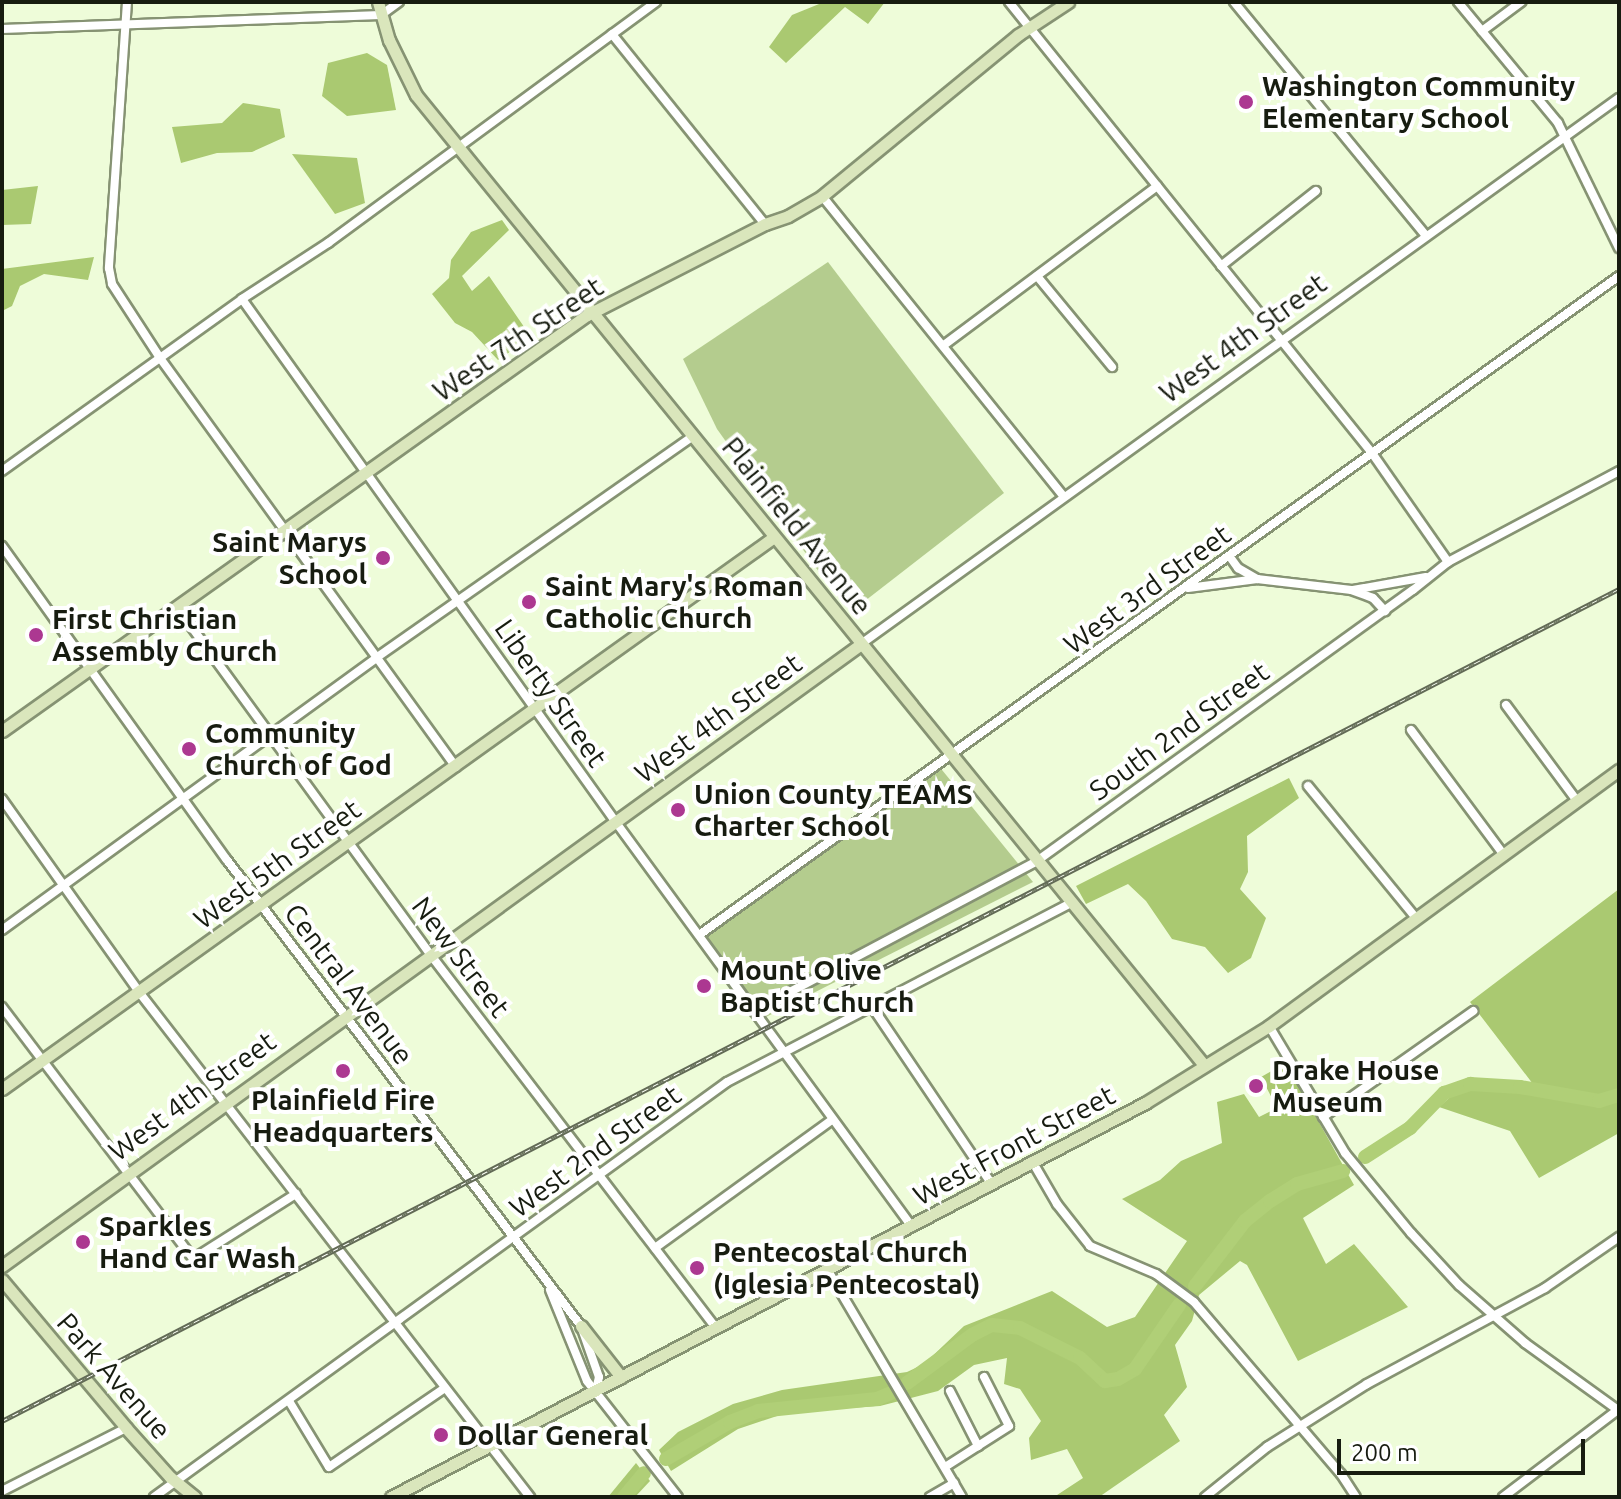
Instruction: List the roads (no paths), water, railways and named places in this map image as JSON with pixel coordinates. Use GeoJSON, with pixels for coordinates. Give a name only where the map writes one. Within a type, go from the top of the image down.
{"type":"FeatureCollection","features":[{"type":"Feature","properties":{"kind":"main road","name":"Plainfield Avenue"},"geometry":{"type":"LineString","coordinates":[[378,2],[416,95],[1204,1065]]}},
{"type":"Feature","properties":{"kind":"main road","name":"West 7th Street"},"geometry":{"type":"LineString","coordinates":[[2,731],[592,312],[765,224],[788,216],[822,196],[1030,28],[1068,2]]}},
{"type":"Feature","properties":{"kind":"main road","name":"West 5th Street"},"geometry":{"type":"LineString","coordinates":[[2,1089],[774,537]]}},
{"type":"Feature","properties":{"kind":"main road","name":"West 4th Street"},"geometry":{"type":"LineString","coordinates":[[2,1266],[126,1173],[861,644]]}},
{"type":"Feature","properties":{"kind":"main road","name":"West Front Street"},"geometry":{"type":"LineString","coordinates":[[391,1497],[1145,1103],[1269,1026],[1619,770]]}},
{"type":"Feature","properties":{"kind":"main road","name":"Park Avenue"},"geometry":{"type":"LineString","coordinates":[[2,1280],[126,1428],[175,1481],[195,1497]]}},
{"type":"Feature","properties":{"kind":"main road"},"geometry":{"type":"LineString","coordinates":[[581,1326],[621,1377]]}},
{"type":"Feature","properties":{"kind":"street"},"geometry":{"type":"LineString","coordinates":[[127,2],[109,276],[160,358],[456,767]]}},
{"type":"Feature","properties":{"kind":"street"},"geometry":{"type":"LineString","coordinates":[[2,29],[381,15],[399,2]]}},
{"type":"Feature","properties":{"kind":"street"},"geometry":{"type":"LineString","coordinates":[[2,471],[242,299],[328,243],[656,2]]}},
{"type":"Feature","properties":{"kind":"street"},"geometry":{"type":"LineString","coordinates":[[1009,2],[1372,453],[1448,562]]}},
{"type":"Feature","properties":{"kind":"street"},"geometry":{"type":"LineString","coordinates":[[1234,2],[1426,236]]}},
{"type":"Feature","properties":{"kind":"street"},"geometry":{"type":"LineString","coordinates":[[1458,2],[1558,123],[1619,248]]}},
{"type":"Feature","properties":{"kind":"street"},"geometry":{"type":"LineString","coordinates":[[1482,31],[1521,2]]}},
{"type":"Feature","properties":{"kind":"street"},"geometry":{"type":"LineString","coordinates":[[612,34],[765,224]]}},
{"type":"Feature","properties":{"kind":"street","name":"West 4th Street"},"geometry":{"type":"LineString","coordinates":[[861,644],[1619,98]]}},
{"type":"Feature","properties":{"kind":"street"},"geometry":{"type":"LineString","coordinates":[[944,345],[1157,186]]}},
{"type":"Feature","properties":{"kind":"street"},"geometry":{"type":"LineString","coordinates":[[1221,266],[1316,191]]}},
{"type":"Feature","properties":{"kind":"street"},"geometry":{"type":"LineString","coordinates":[[822,196],[1064,497]]}},
{"type":"Feature","properties":{"kind":"street"},"geometry":{"type":"LineString","coordinates":[[1037,276],[1112,367]]}},
{"type":"Feature","properties":{"kind":"street","name":"West 3rd Street"},"geometry":{"type":"LineString","coordinates":[[699,935],[1188,588],[1619,276]]}},
{"type":"Feature","properties":{"kind":"street","name":"Liberty Street"},"geometry":{"type":"LineString","coordinates":[[242,299],[368,471],[616,822],[912,1227]]}},
{"type":"Feature","properties":{"kind":"street"},"geometry":{"type":"LineString","coordinates":[[2,930],[62,883],[272,736],[376,658],[694,435]]}},
{"type":"Feature","properties":{"kind":"street","name":"South 2nd Street"},"geometry":{"type":"LineString","coordinates":[[754,1011],[1037,861],[1385,611],[1448,562],[1619,471]]}},
{"type":"Feature","properties":{"kind":"street","name":"Central Avenue"},"geometry":{"type":"LineString","coordinates":[[2,546],[262,905],[550,1290],[581,1326],[599,1377],[596,1390]]}},
{"type":"Feature","properties":{"kind":"street"},"geometry":{"type":"LineString","coordinates":[[1230,557],[1238,568],[1257,579]]}},
{"type":"Feature","properties":{"kind":"street"},"geometry":{"type":"LineString","coordinates":[[1351,590],[1431,575]]}},
{"type":"Feature","properties":{"kind":"street"},"geometry":{"type":"LineString","coordinates":[[1188,588],[1257,579],[1351,590],[1373,598],[1385,611]]}},
{"type":"Feature","properties":{"kind":"street","name":"New Street"},"geometry":{"type":"LineString","coordinates":[[177,607],[430,954],[716,1328]]}},
{"type":"Feature","properties":{"kind":"street"},"geometry":{"type":"LineString","coordinates":[[1506,705],[1577,801]]}},
{"type":"Feature","properties":{"kind":"street"},"geometry":{"type":"LineString","coordinates":[[1411,730],[1504,855]]}},
{"type":"Feature","properties":{"kind":"street"},"geometry":{"type":"LineString","coordinates":[[1308,786],[1416,918]]}},
{"type":"Feature","properties":{"kind":"street"},"geometry":{"type":"LineString","coordinates":[[2,799],[139,992],[530,1497]]}},
{"type":"Feature","properties":{"kind":"street","name":"West 2nd Street"},"geometry":{"type":"LineString","coordinates":[[154,1497],[727,1082],[1071,903]]}},
{"type":"Feature","properties":{"kind":"street"},"geometry":{"type":"LineString","coordinates":[[2,1007],[193,1259],[296,1194]]}},
{"type":"Feature","properties":{"kind":"street"},"geometry":{"type":"LineString","coordinates":[[873,1008],[991,1183]]}},
{"type":"Feature","properties":{"kind":"street"},"geometry":{"type":"LineString","coordinates":[[1323,1117],[1473,1011]]}},
{"type":"Feature","properties":{"kind":"street"},"geometry":{"type":"LineString","coordinates":[[1269,1026],[1345,1153],[1440,1264],[1494,1316],[1563,1373],[1618,1410],[1503,1497]]}},
{"type":"Feature","properties":{"kind":"street"},"geometry":{"type":"LineString","coordinates":[[655,1248],[832,1120]]}},
{"type":"Feature","properties":{"kind":"street"},"geometry":{"type":"LineString","coordinates":[[1032,1161],[1057,1204],[1090,1246],[1156,1274],[1194,1302],[1356,1497]]}},
{"type":"Feature","properties":{"kind":"street"},"geometry":{"type":"LineString","coordinates":[[1205,1497],[1267,1447],[1367,1384],[1545,1288],[1619,1237]]}},
{"type":"Feature","properties":{"kind":"street"},"geometry":{"type":"LineString","coordinates":[[827,1269],[962,1497]]}},
{"type":"Feature","properties":{"kind":"street","name":"Central Avenue"},"geometry":{"type":"LineString","coordinates":[[550,1290],[587,1381],[596,1390]]}},
{"type":"Feature","properties":{"kind":"street"},"geometry":{"type":"LineString","coordinates":[[945,1467],[1009,1426],[984,1377]]}},
{"type":"Feature","properties":{"kind":"street"},"geometry":{"type":"LineString","coordinates":[[289,1401],[329,1467],[445,1388]]}},
{"type":"Feature","properties":{"kind":"street"},"geometry":{"type":"LineString","coordinates":[[596,1390],[678,1497]]}},
{"type":"Feature","properties":{"kind":"street"},"geometry":{"type":"LineString","coordinates":[[950,1391],[978,1446]]}},
{"type":"Feature","properties":{"kind":"street"},"geometry":{"type":"LineString","coordinates":[[2,1491],[126,1428]]}},
{"type":"Feature","properties":{"kind":"street"},"geometry":{"type":"LineString","coordinates":[[930,1497],[954,1483]]}},
{"type":"Feature","properties":{"kind":"waterway"},"geometry":{"type":"LineString","coordinates":[[1365,1157],[1410,1128],[1444,1093],[1470,1084],[1520,1087],[1599,1101],[1619,1095]]}},
{"type":"Feature","properties":{"kind":"waterway"},"geometry":{"type":"LineString","coordinates":[[1195,1286],[1245,1221],[1270,1201],[1297,1184],[1343,1171]]}},
{"type":"Feature","properties":{"kind":"waterway"},"geometry":{"type":"LineString","coordinates":[[907,1383],[972,1335],[992,1325],[1020,1328],[1080,1358],[1105,1381],[1118,1379],[1135,1369],[1179,1305]]}},
{"type":"Feature","properties":{"kind":"waterway"},"geometry":{"type":"LineString","coordinates":[[666,1459],[730,1422],[758,1411],[877,1399],[891,1393]]}},
{"type":"Feature","properties":{"kind":"waterway"},"geometry":{"type":"LineString","coordinates":[[624,1497],[644,1473]]}},
{"type":"Feature","properties":{"kind":"railway"},"geometry":{"type":"LineString","coordinates":[[2,1421],[1619,589]]}},
{"type":"Feature","properties":{"kind":"place","name":"Washington Community Elementary School"},"geometry":{"type":"Point","coordinates":[1246,102]}},
{"type":"Feature","properties":{"kind":"place","name":"Saint Marys School"},"geometry":{"type":"Point","coordinates":[383,558]}},
{"type":"Feature","properties":{"kind":"place","name":"Saint Mary's Roman Catholic Church"},"geometry":{"type":"Point","coordinates":[529,602]}},
{"type":"Feature","properties":{"kind":"place","name":"First Christian Assembly Church"},"geometry":{"type":"Point","coordinates":[36,635]}},
{"type":"Feature","properties":{"kind":"place","name":"Community Church of God"},"geometry":{"type":"Point","coordinates":[189,749]}},
{"type":"Feature","properties":{"kind":"place","name":"Union County TEAMS Charter School"},"geometry":{"type":"Point","coordinates":[678,810]}},
{"type":"Feature","properties":{"kind":"place","name":"Mount Olive Baptist Church"},"geometry":{"type":"Point","coordinates":[704,986]}},
{"type":"Feature","properties":{"kind":"place","name":"Plainfield Fire Headquarters"},"geometry":{"type":"Point","coordinates":[343,1071]}},
{"type":"Feature","properties":{"kind":"place","name":"Drake House Museum"},"geometry":{"type":"Point","coordinates":[1256,1086]}},
{"type":"Feature","properties":{"kind":"place","name":"Sparkles Hand Car Wash"},"geometry":{"type":"Point","coordinates":[83,1242]}},
{"type":"Feature","properties":{"kind":"place","name":"Pentecostal Church (Iglesia Pentecostal)"},"geometry":{"type":"Point","coordinates":[697,1268]}},
{"type":"Feature","properties":{"kind":"place","name":"Dollar General"},"geometry":{"type":"Point","coordinates":[441,1435]}}]}
